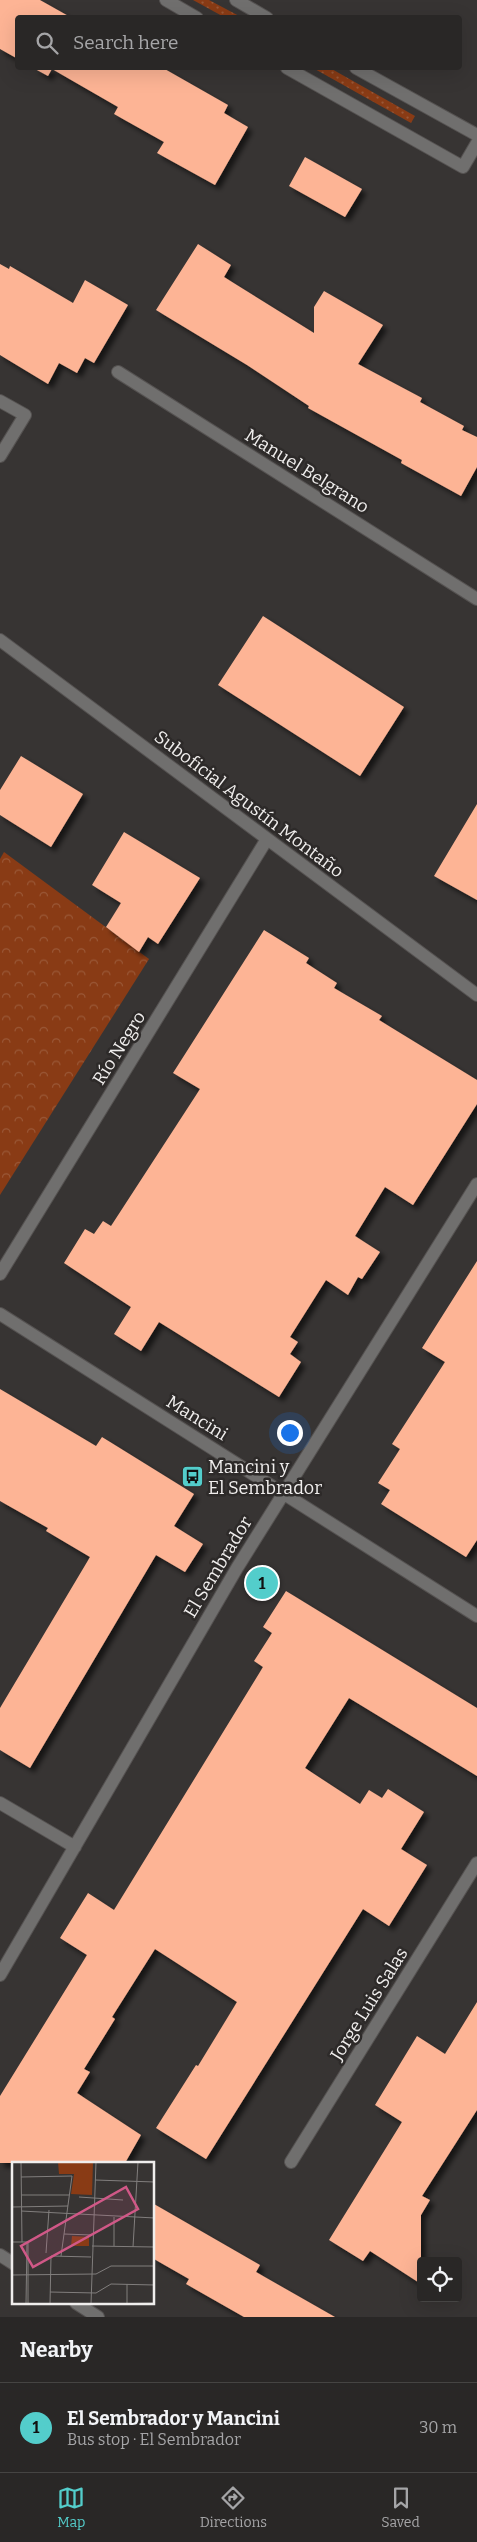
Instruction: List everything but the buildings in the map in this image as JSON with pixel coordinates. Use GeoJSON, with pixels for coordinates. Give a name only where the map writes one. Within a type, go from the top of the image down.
{"type":"FeatureCollection","features":[{"type":"Feature","properties":{"kind":"street"},"geometry":{"type":"LineString","coordinates":[[166,0],[192,15]]}},
{"type":"Feature","properties":{"kind":"street"},"geometry":{"type":"LineString","coordinates":[[236,0],[262,15]]}},
{"type":"Feature","properties":{"kind":"street"},"geometry":{"type":"LineString","coordinates":[[290,70],[463,167],[477,143]]}},
{"type":"Feature","properties":{"kind":"street"},"geometry":{"type":"LineString","coordinates":[[360,70],[477,136]]}},
{"type":"Feature","properties":{"kind":"street","name":"Manuel Belgrano"},"geometry":{"type":"LineString","coordinates":[[118,372],[477,599]]}},
{"type":"Feature","properties":{"kind":"street"},"geometry":{"type":"LineString","coordinates":[[0,400],[25,415],[0,456]]}},
{"type":"Feature","properties":{"kind":"street","name":"Suboficial Agustín Montaño"},"geometry":{"type":"LineString","coordinates":[[0,640],[477,996]]}},
{"type":"Feature","properties":{"kind":"street","name":"Río Negro"},"geometry":{"type":"LineString","coordinates":[[0,1274],[267,839]]}},
{"type":"Feature","properties":{"kind":"street","name":"El Sembrador"},"geometry":{"type":"LineString","coordinates":[[0,1975],[237,1568],[477,1184]]}},
{"type":"Feature","properties":{"kind":"street","name":"Mancini"},"geometry":{"type":"LineString","coordinates":[[0,1314],[477,1616]]}},
{"type":"Feature","properties":{"kind":"street"},"geometry":{"type":"LineString","coordinates":[[0,1803],[75,1847]]}},
{"type":"Feature","properties":{"kind":"street","name":"Jorge Luis Salas"},"geometry":{"type":"LineString","coordinates":[[291,2162],[477,1864]]}},
{"type":"Feature","properties":{"kind":"street"},"geometry":{"type":"LineString","coordinates":[[0,2255],[12,2263]]}},
{"type":"Feature","properties":{"kind":"street"},"geometry":{"type":"LineString","coordinates":[[78,2304],[98,2317]]}},
{"type":"Feature","properties":{"kind":"green space"},"geometry":{"type":"Polygon","coordinates":[[[193,0],[209,0],[237,15],[220,15],[193,0]]]}},
{"type":"Feature","properties":{"kind":"green space"},"geometry":{"type":"Polygon","coordinates":[[[317,70],[334,70],[415,116],[411,123],[317,70]]]}},
{"type":"Feature","properties":{"kind":"green space"},"geometry":{"type":"Polygon","coordinates":[[[4,852],[149,959],[0,1195],[0,859],[4,852]]]}},
{"type":"Feature","properties":{"kind":"place","name":"Mancini y El Sembrador"},"geometry":{"type":"Point","coordinates":[192,1477]}},
{"type":"Feature","properties":{"kind":"place","name":"El Sembrador y Mancini"},"geometry":{"type":"Point","coordinates":[262,1583]}}]}
